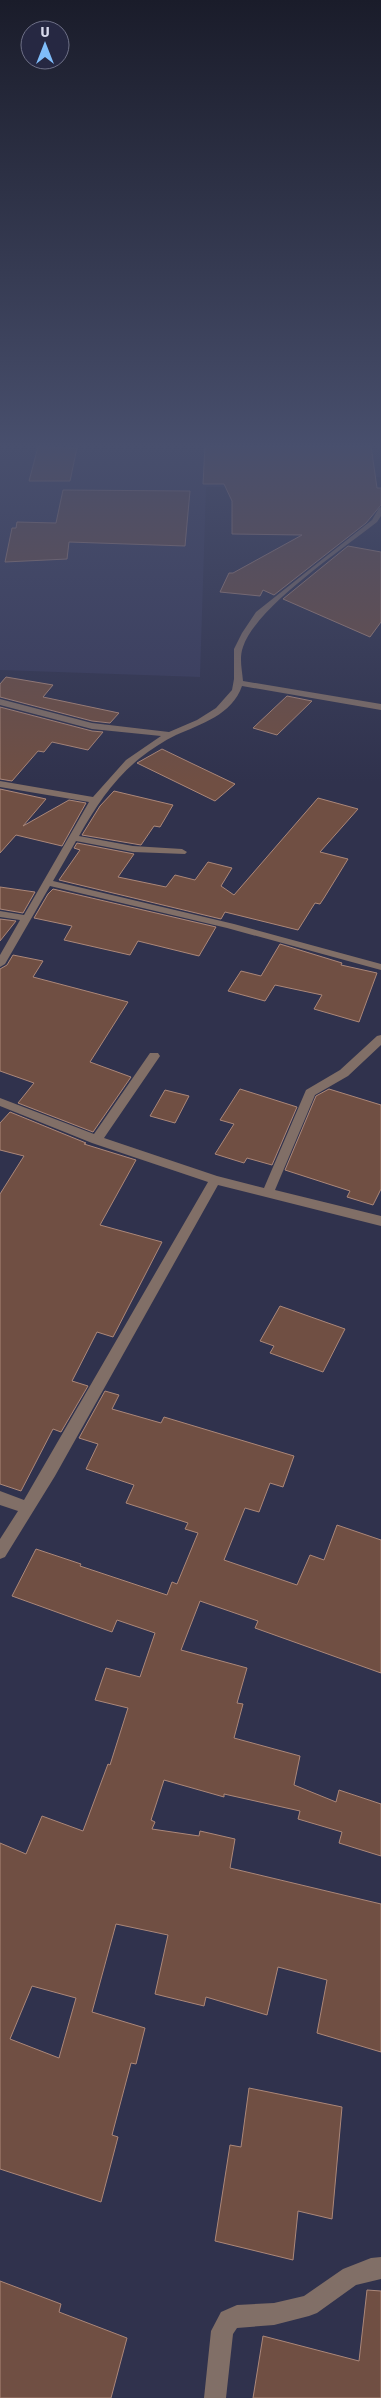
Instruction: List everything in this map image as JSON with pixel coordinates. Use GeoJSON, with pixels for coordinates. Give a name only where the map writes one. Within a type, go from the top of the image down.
{"type":"FeatureCollection","features":[{"type":"Feature","properties":{"kind":"street"},"geometry":{"type":"LineString","coordinates":[[0,964],[95,800],[110,780],[128,762],[171,735],[208,718],[219,710],[240,683],[237,652],[253,622],[260,613],[326,558]]}},
{"type":"Feature","properties":{"kind":"street"},"geometry":{"type":"LineString","coordinates":[[240,683],[381,708]]}},
{"type":"Feature","properties":{"kind":"street"},"geometry":{"type":"LineString","coordinates":[[0,702],[92,726],[171,735]]}},
{"type":"Feature","properties":{"kind":"street"},"geometry":{"type":"LineString","coordinates":[[0,784],[95,800]]}},
{"type":"Feature","properties":{"kind":"street"},"geometry":{"type":"LineString","coordinates":[[73,838],[133,849],[182,852]]}},
{"type":"Feature","properties":{"kind":"street"},"geometry":{"type":"LineString","coordinates":[[47,882],[230,926],[381,967]]}},
{"type":"Feature","properties":{"kind":"street"},"geometry":{"type":"LineString","coordinates":[[0,914],[26,918]]}},
{"type":"Feature","properties":{"kind":"street"},"geometry":{"type":"LineString","coordinates":[[268,1194],[310,1093],[344,1073],[381,1039]]}},
{"type":"Feature","properties":{"kind":"street"},"geometry":{"type":"LineString","coordinates":[[96,1140],[154,1056]]}},
{"type":"Feature","properties":{"kind":"street"},"geometry":{"type":"LineString","coordinates":[[0,1102],[96,1140],[215,1180],[381,1221]]}},
{"type":"Feature","properties":{"kind":"street"},"geometry":{"type":"LineString","coordinates":[[0,1552],[26,1507],[50,1472],[215,1180]]}},
{"type":"Feature","properties":{"kind":"street"},"geometry":{"type":"LineString","coordinates":[[0,1498],[26,1507]]}},
{"type":"Feature","properties":{"kind":"street"},"geometry":{"type":"LineString","coordinates":[[215,2398],[222,2331],[228,2320],[237,2316],[274,2314],[309,2305],[350,2276],[370,2269],[381,2268]]}},
{"type":"Feature","properties":{"kind":"shaded area"},"geometry":{"type":"Polygon","coordinates":[[[0,558],[204,558],[200,677],[0,670],[0,558]]]}},
{"type":"Feature","properties":{"kind":"building"},"geometry":{"type":"Polygon","coordinates":[[[6,558],[67,558],[67,559],[5,562],[6,558]]]}},
{"type":"Feature","properties":{"kind":"building"},"geometry":{"type":"Polygon","coordinates":[[[260,558],[321,558],[274,595],[263,590],[260,596],[220,592],[229,573],[233,573],[260,558]]]}},
{"type":"Feature","properties":{"kind":"building"},"geometry":{"type":"Polygon","coordinates":[[[333,558],[381,558],[381,622],[370,637],[283,599],[333,558]]]}},
{"type":"Feature","properties":{"kind":"building"},"geometry":{"type":"Polygon","coordinates":[[[6,677],[53,685],[43,697],[119,713],[110,723],[92,721],[0,697],[0,684],[6,677]]]}},
{"type":"Feature","properties":{"kind":"building"},"geometry":{"type":"Polygon","coordinates":[[[287,696],[312,701],[277,735],[253,728],[287,696]]]}},
{"type":"Feature","properties":{"kind":"building"},"geometry":{"type":"Polygon","coordinates":[[[0,707],[92,731],[103,732],[88,750],[52,742],[44,752],[38,751],[12,781],[0,779],[0,707]]]}},
{"type":"Feature","properties":{"kind":"building"},"geometry":{"type":"Polygon","coordinates":[[[162,749],[235,784],[215,801],[137,763],[162,749]]]}},
{"type":"Feature","properties":{"kind":"building"},"geometry":{"type":"Polygon","coordinates":[[[0,789],[46,799],[23,826],[69,800],[86,803],[62,846],[16,835],[0,853],[0,789]]]}},
{"type":"Feature","properties":{"kind":"building"},"geometry":{"type":"Polygon","coordinates":[[[114,791],[173,805],[160,827],[154,826],[141,845],[82,835],[100,806],[114,791]]]}},
{"type":"Feature","properties":{"kind":"building"},"geometry":{"type":"Polygon","coordinates":[[[318,798],[358,809],[320,852],[348,859],[320,904],[315,903],[298,930],[225,912],[221,919],[59,880],[80,850],[74,848],[77,843],[134,854],[118,877],[166,887],[175,875],[195,880],[208,862],[232,868],[221,886],[234,895],[318,798]]]}},
{"type":"Feature","properties":{"kind":"building"},"geometry":{"type":"Polygon","coordinates":[[[0,887],[35,892],[23,913],[0,909],[0,887]]]}},
{"type":"Feature","properties":{"kind":"building"},"geometry":{"type":"Polygon","coordinates":[[[53,889],[216,927],[199,956],[138,941],[130,955],[64,940],[72,926],[34,918],[53,889]]]}},
{"type":"Feature","properties":{"kind":"building"},"geometry":{"type":"Polygon","coordinates":[[[0,919],[16,921],[0,941],[0,919]]]}},
{"type":"Feature","properties":{"kind":"building"},"geometry":{"type":"Polygon","coordinates":[[[280,944],[342,963],[341,965],[377,973],[359,1022],[314,1009],[322,995],[275,985],[265,1001],[228,991],[241,971],[261,976],[280,944]]]}},
{"type":"Feature","properties":{"kind":"building"},"geometry":{"type":"Polygon","coordinates":[[[13,955],[43,961],[33,977],[128,1002],[90,1062],[131,1077],[93,1132],[18,1103],[34,1083],[0,1071],[0,969],[7,965],[13,955]]]}},
{"type":"Feature","properties":{"kind":"building"},"geometry":{"type":"Polygon","coordinates":[[[240,1089],[297,1107],[272,1165],[247,1158],[244,1163],[215,1154],[234,1124],[220,1120],[240,1089]]]}},
{"type":"Feature","properties":{"kind":"building"},"geometry":{"type":"Polygon","coordinates":[[[329,1089],[381,1105],[381,1189],[373,1205],[347,1197],[350,1191],[285,1170],[316,1096],[329,1089]]]}},
{"type":"Feature","properties":{"kind":"building"},"geometry":{"type":"Polygon","coordinates":[[[165,1090],[189,1096],[175,1123],[150,1116],[165,1090]]]}},
{"type":"Feature","properties":{"kind":"building"},"geometry":{"type":"Polygon","coordinates":[[[10,1112],[86,1143],[84,1144],[136,1160],[100,1225],[162,1242],[113,1337],[97,1332],[72,1381],[88,1386],[61,1432],[53,1429],[21,1491],[0,1484],[0,1194],[24,1156],[0,1150],[0,1123],[10,1112]]]}},
{"type":"Feature","properties":{"kind":"building"},"geometry":{"type":"Polygon","coordinates":[[[280,1306],[345,1329],[323,1372],[270,1353],[274,1346],[260,1341],[280,1306]]]}},
{"type":"Feature","properties":{"kind":"building"},"geometry":{"type":"Polygon","coordinates":[[[105,1391],[119,1395],[112,1409],[161,1423],[164,1417],[294,1456],[283,1487],[270,1483],[259,1512],[245,1508],[224,1560],[297,1585],[310,1555],[324,1560],[337,1525],[381,1540],[381,1673],[255,1628],[258,1621],[200,1601],[181,1650],[247,1668],[237,1703],[243,1704],[234,1738],[300,1756],[294,1785],[336,1802],[339,1790],[381,1804],[381,1856],[339,1843],[342,1832],[298,1819],[300,1811],[224,1794],[224,1797],[164,1780],[151,1820],[155,1822],[152,1829],[199,1836],[200,1831],[235,1839],[230,1868],[381,1904],[381,2052],[317,2033],[327,1980],[278,1967],[267,2015],[206,1997],[204,2006],[155,1994],[168,1935],[116,1924],[92,2012],[145,2028],[136,2064],[131,2063],[112,2135],[118,2137],[101,2202],[0,2169],[0,1843],[26,1854],[42,1816],[83,1831],[108,1764],[110,1765],[128,1708],[95,1700],[106,1668],[140,1677],[155,1633],[117,1620],[112,1632],[12,1596],[36,1549],[167,1595],[172,1582],[177,1584],[198,1533],[185,1529],[188,1523],[126,1503],[134,1485],[86,1469],[98,1444],[79,1438],[105,1391]],[[32,1986],[10,2039],[59,2058],[76,1998],[32,1986]]]}},
{"type":"Feature","properties":{"kind":"building"},"geometry":{"type":"Polygon","coordinates":[[[249,2088],[342,2107],[332,2219],[298,2211],[293,2260],[215,2241],[230,2145],[241,2147],[249,2088]]]}},
{"type":"Feature","properties":{"kind":"building"},"geometry":{"type":"Polygon","coordinates":[[[0,2281],[61,2304],[59,2312],[127,2338],[111,2398],[0,2398],[0,2281]]]}},
{"type":"Feature","properties":{"kind":"building"},"geometry":{"type":"Polygon","coordinates":[[[367,2290],[381,2291],[381,2398],[253,2398],[263,2336],[359,2361],[367,2290]]]}}]}
